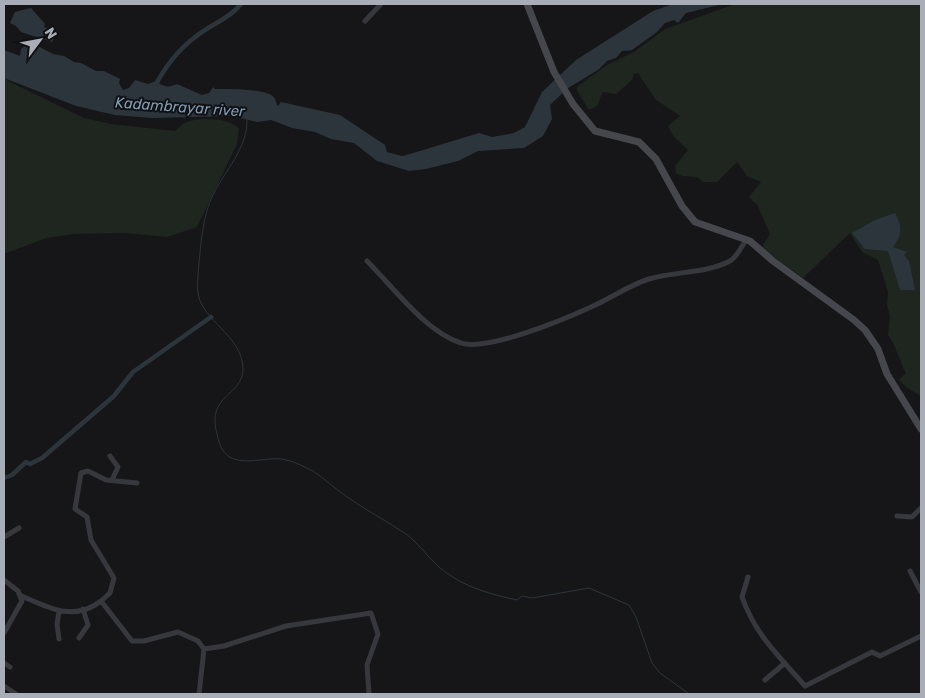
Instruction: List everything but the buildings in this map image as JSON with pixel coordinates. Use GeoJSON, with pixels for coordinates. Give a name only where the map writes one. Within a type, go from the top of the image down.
{"type":"FeatureCollection","features":[{"type":"Feature","properties":{"kind":"main road"},"geometry":{"type":"LineString","coordinates":[[527,4],[554,72],[573,104],[595,132],[638,142],[656,159],[682,206],[695,222],[746,240],[832,303],[865,330],[882,357],[887,374],[921,429]]}},
{"type":"Feature","properties":{"kind":"street"},"geometry":{"type":"LineString","coordinates":[[365,21],[381,4]]}},
{"type":"Feature","properties":{"kind":"street"},"geometry":{"type":"LineString","coordinates":[[367,261],[431,326],[449,338],[473,346],[490,344],[574,314],[648,279],[709,268],[732,260],[746,240]]}},
{"type":"Feature","properties":{"kind":"street"},"geometry":{"type":"LineString","coordinates":[[110,456],[118,467],[112,480]]}},
{"type":"Feature","properties":{"kind":"street"},"geometry":{"type":"LineString","coordinates":[[4,580],[22,596],[59,612],[69,612],[95,606],[110,594],[113,575],[91,540],[87,517],[75,509],[81,473],[88,471],[106,480],[137,483]]}},
{"type":"Feature","properties":{"kind":"street"},"geometry":{"type":"LineString","coordinates":[[897,516],[912,517],[921,508]]}},
{"type":"Feature","properties":{"kind":"street"},"geometry":{"type":"LineString","coordinates":[[4,537],[19,528]]}},
{"type":"Feature","properties":{"kind":"street"},"geometry":{"type":"LineString","coordinates":[[910,571],[921,592]]}},
{"type":"Feature","properties":{"kind":"street"},"geometry":{"type":"LineString","coordinates":[[748,577],[742,597],[746,608],[776,655],[805,686],[872,652],[880,656],[921,636]]}},
{"type":"Feature","properties":{"kind":"street"},"geometry":{"type":"LineString","coordinates":[[4,633],[22,602],[22,596]]}},
{"type":"Feature","properties":{"kind":"street"},"geometry":{"type":"LineString","coordinates":[[101,601],[132,641],[144,641],[178,632],[198,641],[204,650],[199,694]]}},
{"type":"Feature","properties":{"kind":"street"},"geometry":{"type":"LineString","coordinates":[[79,638],[88,626],[83,609]]}},
{"type":"Feature","properties":{"kind":"street"},"geometry":{"type":"LineString","coordinates":[[59,612],[57,624],[59,639]]}},
{"type":"Feature","properties":{"kind":"street"},"geometry":{"type":"LineString","coordinates":[[204,650],[224,646],[286,626],[371,613],[378,634],[367,665],[369,694]]}},
{"type":"Feature","properties":{"kind":"street"},"geometry":{"type":"LineString","coordinates":[[4,663],[10,667]]}},
{"type":"Feature","properties":{"kind":"street"},"geometry":{"type":"LineString","coordinates":[[765,680],[785,663]]}},
{"type":"Feature","properties":{"kind":"street"},"geometry":{"type":"LineString","coordinates":[[4,686],[16,694]]}},
{"type":"Feature","properties":{"kind":"shaded area"},"geometry":{"type":"Polygon","coordinates":[[[735,4],[921,4],[921,396],[907,388],[899,380],[906,373],[894,344],[888,335],[890,316],[887,305],[888,292],[878,260],[862,252],[850,233],[803,278],[764,250],[763,245],[770,234],[758,206],[749,197],[761,182],[747,176],[737,162],[717,182],[703,182],[697,177],[682,176],[676,173],[675,166],[688,150],[674,137],[668,126],[680,116],[655,99],[638,73],[634,74],[632,80],[616,94],[603,92],[597,106],[592,109],[588,109],[577,90],[577,87],[607,65],[634,52],[665,29],[735,4]]]}},
{"type":"Feature","properties":{"kind":"shaded area"},"geometry":{"type":"Polygon","coordinates":[[[4,73],[8,81],[84,118],[111,124],[175,131],[182,124],[199,119],[222,121],[235,125],[239,129],[237,144],[197,227],[167,237],[125,233],[74,234],[46,238],[4,254],[4,73]]]}},
{"type":"Feature","properties":{"kind":"water","name":"Kadambrayar river"},"geometry":{"type":"Polygon","coordinates":[[[673,4],[723,4],[686,13],[678,23],[674,20],[665,23],[657,32],[632,50],[622,51],[616,58],[607,61],[598,70],[568,88],[550,105],[552,119],[543,136],[524,148],[478,151],[458,161],[409,171],[377,161],[354,143],[331,139],[315,132],[292,128],[271,120],[257,122],[232,116],[152,118],[115,115],[76,106],[4,78],[4,50],[20,56],[21,49],[30,42],[53,54],[64,56],[74,62],[81,63],[96,71],[104,71],[120,79],[119,83],[123,90],[129,88],[135,80],[148,84],[156,81],[166,86],[177,84],[202,95],[209,93],[213,87],[215,89],[257,91],[271,95],[278,106],[281,102],[340,115],[385,145],[387,152],[402,156],[479,133],[492,137],[514,133],[525,127],[542,92],[576,60],[653,11],[673,4]]]}},
{"type":"Feature","properties":{"kind":"water"},"geometry":{"type":"Polygon","coordinates":[[[31,8],[45,24],[44,27],[58,31],[52,42],[21,32],[10,23],[15,12],[31,8]]]}},
{"type":"Feature","properties":{"kind":"water"},"geometry":{"type":"Polygon","coordinates":[[[895,213],[899,222],[900,234],[893,247],[907,252],[904,255],[909,261],[915,290],[900,290],[888,251],[865,249],[852,233],[875,220],[895,213]]]}},
{"type":"Feature","properties":{"kind":"waterway"},"geometry":{"type":"LineString","coordinates":[[155,86],[167,66],[182,48],[200,33],[236,10],[241,4]]}},
{"type":"Feature","properties":{"kind":"waterway","name":"Kadambrayar river"},"geometry":{"type":"LineString","coordinates":[[247,119],[244,140],[240,150],[217,187],[206,212],[198,274],[198,293],[201,303],[206,312],[236,347],[241,357],[243,369],[237,385],[220,403],[216,411],[217,434],[224,452],[236,460],[285,460],[313,471],[353,501],[406,534],[434,563],[452,577],[479,590],[517,600],[522,596],[532,598],[589,588],[629,605],[636,617],[652,663],[660,673],[689,694]]}},
{"type":"Feature","properties":{"kind":"waterway"},"geometry":{"type":"LineString","coordinates":[[4,478],[12,475],[26,462],[30,464],[42,458],[114,396],[133,372],[211,317]]}}]}
